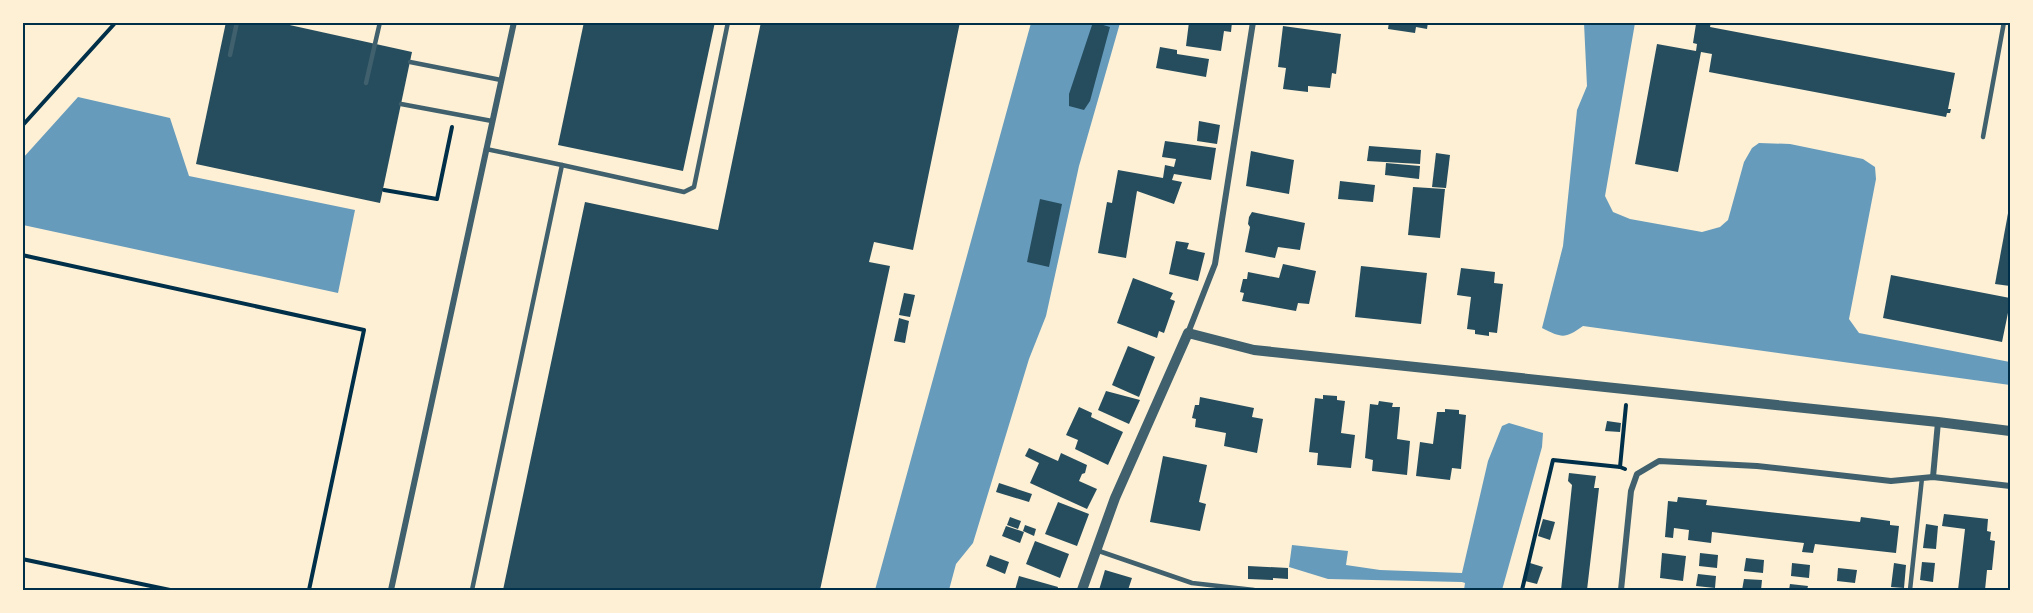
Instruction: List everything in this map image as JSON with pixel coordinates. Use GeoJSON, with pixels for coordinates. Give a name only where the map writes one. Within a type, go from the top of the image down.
{"type":"FeatureCollection","features":[{"type":"Feature","properties":{"kind":"street"},"geometry":{"type":"LineString","coordinates":[[391,591],[514,22]]}},
{"type":"Feature","properties":{"kind":"street"},"geometry":{"type":"LineString","coordinates":[[1082,591],[1115,498],[1188,333],[1215,264],[1253,22]]}},
{"type":"Feature","properties":{"kind":"street"},"geometry":{"type":"LineString","coordinates":[[1188,333],[1254,351],[2010,431]]}},
{"type":"Feature","properties":{"kind":"street"},"geometry":{"type":"LineString","coordinates":[[1933,477],[1938,422]]}},
{"type":"Feature","properties":{"kind":"street"},"geometry":{"type":"LineString","coordinates":[[1621,591],[1631,491],[1637,474],[1659,461],[1757,466],[1891,481],[1933,477],[2010,486]]}},
{"type":"Feature","properties":{"kind":"lane"},"geometry":{"type":"LineString","coordinates":[[230,56],[237,22]]}},
{"type":"Feature","properties":{"kind":"lane"},"geometry":{"type":"LineString","coordinates":[[366,83],[380,22]]}},
{"type":"Feature","properties":{"kind":"lane"},"geometry":{"type":"LineString","coordinates":[[486,149],[684,192],[694,187],[728,22]]}},
{"type":"Feature","properties":{"kind":"lane"},"geometry":{"type":"LineString","coordinates":[[1983,137],[2004,22]]}},
{"type":"Feature","properties":{"kind":"lane"},"geometry":{"type":"LineString","coordinates":[[410,62],[501,80]]}},
{"type":"Feature","properties":{"kind":"lane"},"geometry":{"type":"LineString","coordinates":[[401,104],[492,121]]}},
{"type":"Feature","properties":{"kind":"lane"},"geometry":{"type":"LineString","coordinates":[[472,591],[562,165]]}},
{"type":"Feature","properties":{"kind":"lane"},"geometry":{"type":"LineString","coordinates":[[1910,591],[1922,478]]}},
{"type":"Feature","properties":{"kind":"lane"},"geometry":{"type":"LineString","coordinates":[[1096,550],[1192,583],[1254,591]]}},
{"type":"Feature","properties":{"kind":"path"},"geometry":{"type":"LineString","coordinates":[[22,126],[116,22]]}},
{"type":"Feature","properties":{"kind":"path"},"geometry":{"type":"LineString","coordinates":[[384,190],[437,199],[455,114]]}},
{"type":"Feature","properties":{"kind":"path"},"geometry":{"type":"LineString","coordinates":[[22,255],[364,330],[309,591]]}},
{"type":"Feature","properties":{"kind":"path"},"geometry":{"type":"LineString","coordinates":[[1620,467],[1628,390]]}},
{"type":"Feature","properties":{"kind":"path"},"geometry":{"type":"LineString","coordinates":[[1522,591],[1553,460],[1620,467],[1637,474]]}},
{"type":"Feature","properties":{"kind":"path"},"geometry":{"type":"LineString","coordinates":[[22,559],[170,591]]}},
{"type":"Feature","properties":{"kind":"path"},"geometry":{"type":"LineString","coordinates":[[2010,581],[2010,591]]}},
{"type":"Feature","properties":{"kind":"water"},"geometry":{"type":"Polygon","coordinates":[[[1031,23],[1120,23],[1079,166],[1046,316],[1029,359],[973,543],[956,564],[949,590],[875,590],[1031,23]]]}},
{"type":"Feature","properties":{"kind":"water"},"geometry":{"type":"Polygon","coordinates":[[[1584,23],[1635,23],[1605,196],[1613,212],[1630,219],[1702,232],[1720,227],[1728,220],[1744,162],[1752,148],[1759,143],[1790,144],[1863,159],[1875,167],[1876,179],[1849,319],[1859,333],[2010,362],[2010,385],[1583,326],[1563,336],[1542,328],[1563,246],[1577,110],[1587,86],[1584,23]]]}},
{"type":"Feature","properties":{"kind":"water"},"geometry":{"type":"Polygon","coordinates":[[[78,97],[170,118],[189,176],[355,210],[338,293],[23,225],[23,158],[78,97]]]}},
{"type":"Feature","properties":{"kind":"water"},"geometry":{"type":"Polygon","coordinates":[[[1509,423],[1543,433],[1542,447],[1502,590],[1464,590],[1465,583],[1462,582],[1328,579],[1289,567],[1292,545],[1348,551],[1346,565],[1380,570],[1462,573],[1488,461],[1502,426],[1509,423]]]}},
{"type":"Feature","properties":{"kind":"building"},"geometry":{"type":"Polygon","coordinates":[[[226,22],[276,22],[412,52],[380,203],[196,164],[226,22]]]}},
{"type":"Feature","properties":{"kind":"building"},"geometry":{"type":"Polygon","coordinates":[[[584,22],[715,22],[683,171],[558,145],[584,22]]]}},
{"type":"Feature","properties":{"kind":"building"},"geometry":{"type":"Polygon","coordinates":[[[761,22],[960,22],[913,250],[874,242],[869,262],[890,266],[820,590],[503,590],[585,202],[718,230],[761,22]]]}},
{"type":"Feature","properties":{"kind":"building"},"geometry":{"type":"Polygon","coordinates":[[[1093,22],[1110,27],[1090,101],[1084,110],[1069,106],[1069,94],[1093,22]]]}},
{"type":"Feature","properties":{"kind":"building"},"geometry":{"type":"Polygon","coordinates":[[[1189,22],[1232,22],[1231,32],[1224,31],[1221,51],[1186,46],[1189,22]]]}},
{"type":"Feature","properties":{"kind":"building"},"geometry":{"type":"Polygon","coordinates":[[[1389,22],[1428,22],[1427,29],[1416,27],[1415,33],[1388,29],[1389,22]]]}},
{"type":"Feature","properties":{"kind":"building"},"geometry":{"type":"Polygon","coordinates":[[[1700,22],[1711,22],[1710,27],[1955,73],[1948,109],[1951,109],[1950,113],[1947,113],[1946,117],[1709,72],[1712,54],[1701,52],[1678,172],[1635,164],[1657,44],[1696,51],[1697,44],[1693,43],[1696,24],[1700,25],[1700,22]]]}},
{"type":"Feature","properties":{"kind":"building"},"geometry":{"type":"Polygon","coordinates":[[[1283,26],[1341,34],[1336,74],[1332,73],[1330,88],[1308,86],[1308,92],[1283,89],[1286,68],[1278,67],[1283,26]]]}},
{"type":"Feature","properties":{"kind":"building"},"geometry":{"type":"Polygon","coordinates":[[[1160,47],[1177,50],[1177,54],[1209,59],[1206,77],[1156,68],[1160,47]]]}},
{"type":"Feature","properties":{"kind":"building"},"geometry":{"type":"Polygon","coordinates":[[[1199,121],[1220,125],[1217,144],[1197,141],[1199,121]]]}},
{"type":"Feature","properties":{"kind":"building"},"geometry":{"type":"Polygon","coordinates":[[[1165,141],[1216,148],[1211,180],[1174,174],[1172,180],[1182,182],[1174,204],[1137,191],[1126,258],[1098,253],[1107,202],[1112,203],[1118,170],[1163,178],[1165,165],[1174,167],[1176,159],[1162,157],[1165,141]]]}},
{"type":"Feature","properties":{"kind":"building"},"geometry":{"type":"Polygon","coordinates":[[[1369,146],[1421,150],[1420,164],[1367,161],[1369,146]]]}},
{"type":"Feature","properties":{"kind":"building"},"geometry":{"type":"Polygon","coordinates":[[[1251,151],[1294,160],[1289,194],[1246,186],[1251,151]]]}},
{"type":"Feature","properties":{"kind":"building"},"geometry":{"type":"Polygon","coordinates":[[[1436,153],[1450,155],[1446,188],[1432,187],[1436,153]]]}},
{"type":"Feature","properties":{"kind":"building"},"geometry":{"type":"Polygon","coordinates":[[[1386,163],[1420,166],[1419,179],[1385,175],[1386,163]]]}},
{"type":"Feature","properties":{"kind":"building"},"geometry":{"type":"Polygon","coordinates":[[[1340,181],[1375,185],[1373,202],[1338,199],[1340,181]]]}},
{"type":"Feature","properties":{"kind":"building"},"geometry":{"type":"Polygon","coordinates":[[[1413,187],[1445,189],[1440,238],[1408,235],[1413,187]]]}},
{"type":"Feature","properties":{"kind":"building"},"geometry":{"type":"Polygon","coordinates":[[[1040,199],[1062,204],[1049,267],[1027,262],[1040,199]]]}},
{"type":"Feature","properties":{"kind":"building"},"geometry":{"type":"Polygon","coordinates":[[[2010,208],[2010,286],[1995,284],[2010,208]]]}},
{"type":"Feature","properties":{"kind":"building"},"geometry":{"type":"Polygon","coordinates":[[[1252,212],[1305,223],[1300,250],[1278,247],[1275,258],[1245,252],[1250,227],[1249,217],[1252,212]]]}},
{"type":"Feature","properties":{"kind":"building"},"geometry":{"type":"Polygon","coordinates":[[[1176,241],[1189,243],[1187,249],[1205,253],[1198,281],[1169,274],[1176,241]]]}},
{"type":"Feature","properties":{"kind":"building"},"geometry":{"type":"Polygon","coordinates":[[[1283,264],[1316,271],[1309,304],[1298,303],[1296,311],[1242,301],[1244,293],[1240,292],[1243,279],[1247,279],[1248,272],[1279,278],[1283,264]]]}},
{"type":"Feature","properties":{"kind":"building"},"geometry":{"type":"Polygon","coordinates":[[[1361,266],[1427,273],[1421,324],[1355,317],[1361,266]]]}},
{"type":"Feature","properties":{"kind":"building"},"geometry":{"type":"Polygon","coordinates":[[[1461,268],[1495,272],[1494,283],[1503,284],[1497,333],[1489,332],[1489,336],[1475,334],[1475,330],[1467,329],[1471,297],[1457,295],[1461,268]]]}},
{"type":"Feature","properties":{"kind":"building"},"geometry":{"type":"Polygon","coordinates":[[[1891,275],[2010,298],[2002,342],[1883,318],[1891,275]]]}},
{"type":"Feature","properties":{"kind":"building"},"geometry":{"type":"Polygon","coordinates":[[[1133,278],[1173,293],[1170,299],[1175,301],[1164,333],[1159,331],[1157,338],[1117,323],[1133,278]]]}},
{"type":"Feature","properties":{"kind":"building"},"geometry":{"type":"Polygon","coordinates":[[[904,293],[915,295],[910,317],[899,315],[904,293]]]}},
{"type":"Feature","properties":{"kind":"building"},"geometry":{"type":"Polygon","coordinates":[[[899,318],[909,321],[905,343],[894,341],[899,318]]]}},
{"type":"Feature","properties":{"kind":"building"},"geometry":{"type":"Polygon","coordinates":[[[1128,346],[1155,357],[1139,397],[1112,385],[1128,346]]]}},
{"type":"Feature","properties":{"kind":"building"},"geometry":{"type":"Polygon","coordinates":[[[1106,391],[1140,400],[1129,424],[1098,410],[1106,391]]]}},
{"type":"Feature","properties":{"kind":"building"},"geometry":{"type":"Polygon","coordinates":[[[1323,395],[1337,396],[1337,400],[1345,401],[1341,433],[1355,435],[1351,468],[1317,465],[1318,453],[1309,452],[1315,398],[1323,399],[1323,395]]]}},
{"type":"Feature","properties":{"kind":"building"},"geometry":{"type":"Polygon","coordinates":[[[1200,397],[1254,408],[1252,417],[1263,419],[1257,453],[1224,446],[1226,433],[1195,427],[1196,419],[1192,418],[1195,405],[1199,405],[1200,397]]]}},
{"type":"Feature","properties":{"kind":"building"},"geometry":{"type":"Polygon","coordinates":[[[1379,401],[1393,403],[1392,407],[1400,407],[1397,439],[1410,441],[1407,475],[1372,471],[1373,460],[1365,458],[1370,404],[1378,405],[1379,401]]]}},
{"type":"Feature","properties":{"kind":"building"},"geometry":{"type":"Polygon","coordinates":[[[1079,407],[1092,413],[1091,417],[1123,432],[1108,465],[1075,449],[1078,440],[1066,435],[1079,407]]]}},
{"type":"Feature","properties":{"kind":"building"},"geometry":{"type":"Polygon","coordinates":[[[1445,409],[1459,410],[1459,414],[1466,415],[1461,469],[1452,468],[1450,480],[1416,476],[1420,442],[1433,444],[1437,412],[1445,412],[1445,409]]]}},
{"type":"Feature","properties":{"kind":"building"},"geometry":{"type":"Polygon","coordinates":[[[1607,421],[1621,423],[1620,432],[1605,431],[1607,421]]]}},
{"type":"Feature","properties":{"kind":"building"},"geometry":{"type":"Polygon","coordinates":[[[1029,448],[1058,461],[1061,453],[1087,465],[1079,481],[1097,489],[1087,509],[1030,483],[1039,463],[1025,456],[1029,448]]]}},
{"type":"Feature","properties":{"kind":"building"},"geometry":{"type":"Polygon","coordinates":[[[1163,456],[1207,465],[1199,502],[1206,504],[1200,531],[1150,522],[1163,456]]]}},
{"type":"Feature","properties":{"kind":"building"},"geometry":{"type":"Polygon","coordinates":[[[1569,473],[1596,476],[1594,488],[1599,488],[1587,590],[1561,590],[1572,485],[1568,481],[1569,473]]]}},
{"type":"Feature","properties":{"kind":"building"},"geometry":{"type":"Polygon","coordinates":[[[999,483],[1032,494],[1029,502],[996,492],[999,483]]]}},
{"type":"Feature","properties":{"kind":"building"},"geometry":{"type":"Polygon","coordinates":[[[1678,497],[1707,500],[1706,505],[1860,522],[1861,517],[1890,521],[1890,525],[1899,526],[1896,553],[1815,544],[1813,553],[1802,552],[1804,543],[1712,532],[1711,543],[1688,540],[1689,530],[1674,528],[1673,538],[1665,537],[1668,501],[1677,502],[1678,497]]]}},
{"type":"Feature","properties":{"kind":"building"},"geometry":{"type":"Polygon","coordinates":[[[1058,502],[1089,514],[1077,546],[1045,534],[1058,502]]]}},
{"type":"Feature","properties":{"kind":"building"},"geometry":{"type":"Polygon","coordinates":[[[1944,514],[1988,519],[1987,531],[1991,532],[1990,540],[1995,541],[1992,570],[1987,570],[1985,590],[1958,590],[1965,529],[1942,526],[1944,514]]]}},
{"type":"Feature","properties":{"kind":"building"},"geometry":{"type":"Polygon","coordinates":[[[1010,517],[1021,521],[1018,529],[1007,525],[1010,517]]]}},
{"type":"Feature","properties":{"kind":"building"},"geometry":{"type":"Polygon","coordinates":[[[1543,519],[1555,522],[1550,540],[1538,536],[1543,519]]]}},
{"type":"Feature","properties":{"kind":"building"},"geometry":{"type":"Polygon","coordinates":[[[1926,524],[1938,526],[1936,549],[1923,548],[1926,524]]]}},
{"type":"Feature","properties":{"kind":"building"},"geometry":{"type":"Polygon","coordinates":[[[1025,525],[1036,529],[1034,536],[1023,531],[1025,525]]]}},
{"type":"Feature","properties":{"kind":"building"},"geometry":{"type":"Polygon","coordinates":[[[1006,526],[1024,532],[1020,543],[1002,536],[1006,526]]]}},
{"type":"Feature","properties":{"kind":"building"},"geometry":{"type":"Polygon","coordinates":[[[1035,541],[1069,554],[1060,578],[1026,564],[1035,541]]]}},
{"type":"Feature","properties":{"kind":"building"},"geometry":{"type":"Polygon","coordinates":[[[1662,553],[1686,556],[1683,581],[1660,578],[1662,553]]]}},
{"type":"Feature","properties":{"kind":"building"},"geometry":{"type":"Polygon","coordinates":[[[1700,553],[1718,555],[1717,568],[1699,566],[1700,553]]]}},
{"type":"Feature","properties":{"kind":"building"},"geometry":{"type":"Polygon","coordinates":[[[990,555],[1009,562],[1005,574],[986,566],[990,555]]]}},
{"type":"Feature","properties":{"kind":"building"},"geometry":{"type":"Polygon","coordinates":[[[1746,558],[1764,560],[1763,573],[1744,571],[1746,558]]]}},
{"type":"Feature","properties":{"kind":"building"},"geometry":{"type":"Polygon","coordinates":[[[1922,562],[1935,563],[1933,582],[1920,580],[1922,562]]]}},
{"type":"Feature","properties":{"kind":"building"},"geometry":{"type":"Polygon","coordinates":[[[1530,563],[1543,567],[1537,584],[1525,581],[1530,563]]]}},
{"type":"Feature","properties":{"kind":"building"},"geometry":{"type":"Polygon","coordinates":[[[1792,563],[1810,565],[1809,578],[1791,576],[1792,563]]]}},
{"type":"Feature","properties":{"kind":"building"},"geometry":{"type":"Polygon","coordinates":[[[1894,563],[1906,565],[1904,588],[1891,587],[1894,563]]]}},
{"type":"Feature","properties":{"kind":"building"},"geometry":{"type":"Polygon","coordinates":[[[1248,566],[1288,568],[1288,579],[1248,579],[1248,566]]]}},
{"type":"Feature","properties":{"kind":"building"},"geometry":{"type":"Polygon","coordinates":[[[1838,568],[1857,570],[1855,583],[1837,581],[1838,568]]]}},
{"type":"Feature","properties":{"kind":"building"},"geometry":{"type":"Polygon","coordinates":[[[1105,570],[1132,578],[1128,590],[1099,590],[1105,570]]]}},
{"type":"Feature","properties":{"kind":"building"},"geometry":{"type":"Polygon","coordinates":[[[1698,574],[1716,576],[1715,588],[1696,586],[1698,574]]]}},
{"type":"Feature","properties":{"kind":"building"},"geometry":{"type":"Polygon","coordinates":[[[1019,576],[1058,587],[1057,590],[1015,590],[1019,576]]]}},
{"type":"Feature","properties":{"kind":"building"},"geometry":{"type":"Polygon","coordinates":[[[1744,579],[1762,580],[1761,590],[1742,590],[1744,579]]]}},
{"type":"Feature","properties":{"kind":"building"},"geometry":{"type":"Polygon","coordinates":[[[1790,584],[1808,586],[1807,590],[1789,590],[1790,584]]]}}]}
